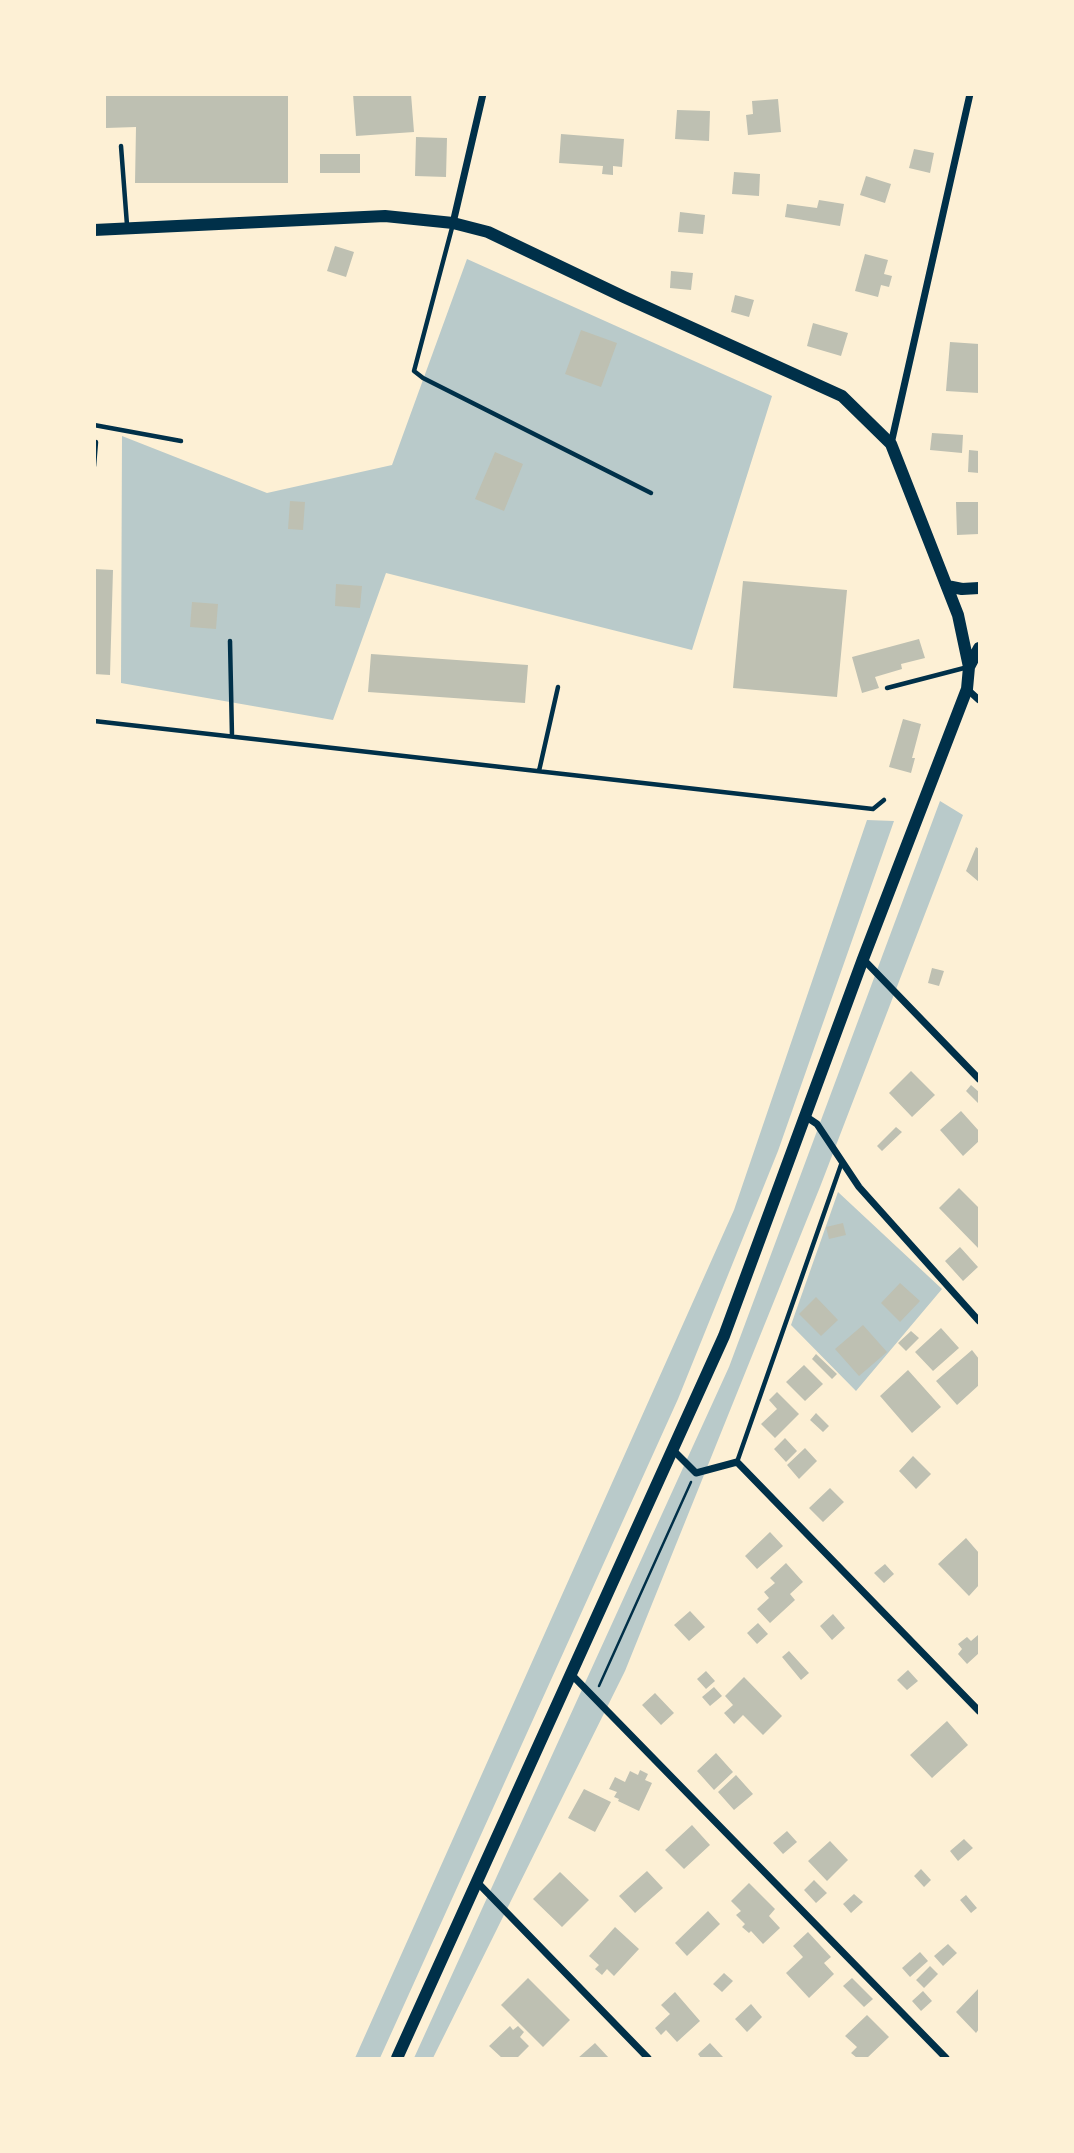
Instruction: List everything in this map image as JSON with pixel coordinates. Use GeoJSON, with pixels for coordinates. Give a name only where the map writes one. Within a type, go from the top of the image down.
{"type":"FeatureCollection","features":[{"type":"Feature","properties":{"kind":"street"},"geometry":{"type":"LineString","coordinates":[[453,223],[483,94]]}},
{"type":"Feature","properties":{"kind":"street"},"geometry":{"type":"LineString","coordinates":[[891,444],[970,94]]}},
{"type":"Feature","properties":{"kind":"street"},"geometry":{"type":"LineString","coordinates":[[94,230],[385,216],[453,223],[488,232],[636,303],[842,396],[891,444],[958,615],[969,667],[967,689],[863,958],[724,1336],[397,2059]]}},
{"type":"Feature","properties":{"kind":"street"},"geometry":{"type":"LineString","coordinates":[[947,586],[979,588]]}},
{"type":"Feature","properties":{"kind":"street"},"geometry":{"type":"LineString","coordinates":[[969,667],[979,648]]}},
{"type":"Feature","properties":{"kind":"street"},"geometry":{"type":"LineString","coordinates":[[967,689],[979,701]]}},
{"type":"Feature","properties":{"kind":"street"},"geometry":{"type":"LineString","coordinates":[[863,958],[979,1079]]}},
{"type":"Feature","properties":{"kind":"street"},"geometry":{"type":"LineString","coordinates":[[805,1115],[817,1124],[859,1187],[979,1321]]}},
{"type":"Feature","properties":{"kind":"street"},"geometry":{"type":"LineString","coordinates":[[673,1449],[696,1473],[737,1462],[979,1711]]}},
{"type":"Feature","properties":{"kind":"street"},"geometry":{"type":"LineString","coordinates":[[571,1674],[946,2059]]}},
{"type":"Feature","properties":{"kind":"street"},"geometry":{"type":"LineString","coordinates":[[477,1882],[648,2059]]}},
{"type":"Feature","properties":{"kind":"lane"},"geometry":{"type":"LineString","coordinates":[[121,146],[127,229]]}},
{"type":"Feature","properties":{"kind":"lane"},"geometry":{"type":"LineString","coordinates":[[453,223],[414,372],[651,493]]}},
{"type":"Feature","properties":{"kind":"lane"},"geometry":{"type":"LineString","coordinates":[[94,425],[181,441]]}},
{"type":"Feature","properties":{"kind":"lane"},"geometry":{"type":"LineString","coordinates":[[94,466],[96,442]]}},
{"type":"Feature","properties":{"kind":"lane"},"geometry":{"type":"LineString","coordinates":[[230,641],[232,736]]}},
{"type":"Feature","properties":{"kind":"lane"},"geometry":{"type":"LineString","coordinates":[[887,688],[969,667]]}},
{"type":"Feature","properties":{"kind":"lane"},"geometry":{"type":"LineString","coordinates":[[539,771],[558,687]]}},
{"type":"Feature","properties":{"kind":"lane"},"geometry":{"type":"LineString","coordinates":[[94,721],[873,809],[884,800]]}},
{"type":"Feature","properties":{"kind":"lane"},"geometry":{"type":"LineString","coordinates":[[737,1462],[842,1162]]}},
{"type":"Feature","properties":{"kind":"path"},"geometry":{"type":"LineString","coordinates":[[594,1698],[696,1473]]}},
{"type":"Feature","properties":{"kind":"shaded area"},"geometry":{"type":"Polygon","coordinates":[[[467,259],[772,396],[692,650],[386,573],[333,720],[121,683],[122,436],[267,493],[392,465],[467,259]]]}},
{"type":"Feature","properties":{"kind":"shaded area"},"geometry":{"type":"Polygon","coordinates":[[[940,801],[963,815],[820,1187],[625,1671],[433,2058],[414,2058],[729,1367],[940,801]]]}},
{"type":"Feature","properties":{"kind":"shaded area"},"geometry":{"type":"Polygon","coordinates":[[[867,820],[894,821],[778,1151],[678,1399],[380,2058],[355,2058],[734,1210],[867,820]]]}},
{"type":"Feature","properties":{"kind":"shaded area"},"geometry":{"type":"Polygon","coordinates":[[[838,1192],[942,1289],[856,1391],[791,1325],[838,1192]]]}},
{"type":"Feature","properties":{"kind":"building"},"geometry":{"type":"Polygon","coordinates":[[[106,94],[288,94],[288,183],[135,183],[136,127],[106,128],[106,94]]]}},
{"type":"Feature","properties":{"kind":"building"},"geometry":{"type":"Polygon","coordinates":[[[353,94],[411,94],[414,132],[356,136],[353,94]]]}},
{"type":"Feature","properties":{"kind":"building"},"geometry":{"type":"Polygon","coordinates":[[[778,99],[781,132],[748,135],[746,115],[753,114],[752,101],[778,99]]]}},
{"type":"Feature","properties":{"kind":"building"},"geometry":{"type":"Polygon","coordinates":[[[677,110],[710,111],[709,141],[675,139],[677,110]]]}},
{"type":"Feature","properties":{"kind":"building"},"geometry":{"type":"Polygon","coordinates":[[[561,134],[624,139],[622,167],[613,166],[613,175],[602,174],[603,166],[559,163],[561,134]]]}},
{"type":"Feature","properties":{"kind":"building"},"geometry":{"type":"Polygon","coordinates":[[[416,137],[447,138],[446,177],[415,176],[416,137]]]}},
{"type":"Feature","properties":{"kind":"building"},"geometry":{"type":"Polygon","coordinates":[[[914,149],[934,153],[930,173],[909,168],[914,149]]]}},
{"type":"Feature","properties":{"kind":"building"},"geometry":{"type":"Polygon","coordinates":[[[320,154],[360,154],[360,173],[320,173],[320,154]]]}},
{"type":"Feature","properties":{"kind":"building"},"geometry":{"type":"Polygon","coordinates":[[[734,172],[760,174],[759,196],[732,194],[734,172]]]}},
{"type":"Feature","properties":{"kind":"building"},"geometry":{"type":"Polygon","coordinates":[[[866,176],[891,184],[885,203],[860,195],[866,176]]]}},
{"type":"Feature","properties":{"kind":"building"},"geometry":{"type":"Polygon","coordinates":[[[819,200],[844,204],[840,226],[785,217],[787,204],[817,208],[819,200]]]}},
{"type":"Feature","properties":{"kind":"building"},"geometry":{"type":"Polygon","coordinates":[[[680,212],[705,215],[703,234],[678,232],[680,212]]]}},
{"type":"Feature","properties":{"kind":"building"},"geometry":{"type":"Polygon","coordinates":[[[335,246],[354,252],[346,277],[327,271],[335,246]]]}},
{"type":"Feature","properties":{"kind":"building"},"geometry":{"type":"Polygon","coordinates":[[[865,254],[888,260],[884,274],[892,276],[889,287],[881,285],[878,297],[855,291],[865,254]]]}},
{"type":"Feature","properties":{"kind":"building"},"geometry":{"type":"Polygon","coordinates":[[[671,271],[693,273],[691,290],[670,288],[671,271]]]}},
{"type":"Feature","properties":{"kind":"building"},"geometry":{"type":"Polygon","coordinates":[[[735,295],[754,300],[749,317],[731,312],[735,295]]]}},
{"type":"Feature","properties":{"kind":"building"},"geometry":{"type":"Polygon","coordinates":[[[813,323],[848,333],[841,356],[807,346],[813,323]]]}},
{"type":"Feature","properties":{"kind":"building"},"geometry":{"type":"Polygon","coordinates":[[[581,330],[617,343],[601,387],[565,374],[581,330]]]}},
{"type":"Feature","properties":{"kind":"building"},"geometry":{"type":"Polygon","coordinates":[[[950,342],[979,344],[979,393],[946,391],[950,342]]]}},
{"type":"Feature","properties":{"kind":"building"},"geometry":{"type":"Polygon","coordinates":[[[932,433],[963,435],[962,453],[930,450],[932,433]]]}},
{"type":"Feature","properties":{"kind":"building"},"geometry":{"type":"Polygon","coordinates":[[[969,450],[979,451],[979,473],[968,472],[969,450]]]}},
{"type":"Feature","properties":{"kind":"building"},"geometry":{"type":"Polygon","coordinates":[[[495,452],[523,464],[504,511],[475,499],[495,452]]]}},
{"type":"Feature","properties":{"kind":"building"},"geometry":{"type":"Polygon","coordinates":[[[290,501],[305,502],[303,530],[288,529],[290,501]]]}},
{"type":"Feature","properties":{"kind":"building"},"geometry":{"type":"Polygon","coordinates":[[[956,502],[979,502],[979,534],[957,535],[956,502]]]}},
{"type":"Feature","properties":{"kind":"building"},"geometry":{"type":"Polygon","coordinates":[[[94,569],[113,570],[110,675],[94,674],[94,569]]]}},
{"type":"Feature","properties":{"kind":"building"},"geometry":{"type":"Polygon","coordinates":[[[743,581],[847,590],[837,697],[733,688],[743,581]]]}},
{"type":"Feature","properties":{"kind":"building"},"geometry":{"type":"Polygon","coordinates":[[[336,584],[362,586],[360,608],[335,606],[336,584]]]}},
{"type":"Feature","properties":{"kind":"building"},"geometry":{"type":"Polygon","coordinates":[[[192,602],[218,604],[216,629],[190,627],[192,602]]]}},
{"type":"Feature","properties":{"kind":"building"},"geometry":{"type":"Polygon","coordinates":[[[919,639],[925,658],[901,664],[902,669],[875,677],[879,688],[862,693],[852,657],[919,639]]]}},
{"type":"Feature","properties":{"kind":"building"},"geometry":{"type":"Polygon","coordinates":[[[371,654],[528,665],[525,703],[368,692],[371,654]]]}},
{"type":"Feature","properties":{"kind":"building"},"geometry":{"type":"Polygon","coordinates":[[[903,719],[921,724],[911,773],[889,767],[903,719]]]}},
{"type":"Feature","properties":{"kind":"building"},"geometry":{"type":"Polygon","coordinates":[[[976,847],[979,849],[979,882],[966,871],[976,847]]]}},
{"type":"Feature","properties":{"kind":"building"},"geometry":{"type":"Polygon","coordinates":[[[932,968],[944,971],[939,986],[928,983],[932,968]]]}},
{"type":"Feature","properties":{"kind":"building"},"geometry":{"type":"Polygon","coordinates":[[[911,1071],[935,1095],[912,1117],[889,1093],[911,1071]]]}},
{"type":"Feature","properties":{"kind":"building"},"geometry":{"type":"Polygon","coordinates":[[[971,1085],[979,1092],[979,1104],[966,1091],[971,1085]]]}},
{"type":"Feature","properties":{"kind":"building"},"geometry":{"type":"Polygon","coordinates":[[[961,1111],[979,1131],[979,1141],[963,1156],[940,1130],[961,1111]]]}},
{"type":"Feature","properties":{"kind":"building"},"geometry":{"type":"Polygon","coordinates":[[[896,1127],[902,1132],[882,1151],[877,1146],[896,1127]]]}},
{"type":"Feature","properties":{"kind":"building"},"geometry":{"type":"Polygon","coordinates":[[[959,1188],[979,1208],[979,1249],[939,1208],[959,1188]]]}},
{"type":"Feature","properties":{"kind":"building"},"geometry":{"type":"Polygon","coordinates":[[[843,1223],[846,1235],[829,1239],[826,1227],[843,1223]]]}},
{"type":"Feature","properties":{"kind":"building"},"geometry":{"type":"Polygon","coordinates":[[[960,1247],[978,1267],[963,1281],[945,1261],[960,1247]]]}},
{"type":"Feature","properties":{"kind":"building"},"geometry":{"type":"Polygon","coordinates":[[[900,1283],[920,1301],[900,1322],[881,1303],[900,1283]]]}},
{"type":"Feature","properties":{"kind":"building"},"geometry":{"type":"Polygon","coordinates":[[[816,1297],[838,1320],[821,1336],[799,1314],[816,1297]]]}},
{"type":"Feature","properties":{"kind":"building"},"geometry":{"type":"Polygon","coordinates":[[[863,1325],[887,1352],[859,1376],[835,1349],[863,1325]]]}},
{"type":"Feature","properties":{"kind":"building"},"geometry":{"type":"Polygon","coordinates":[[[941,1328],[959,1348],[933,1371],[915,1352],[941,1328]]]}},
{"type":"Feature","properties":{"kind":"building"},"geometry":{"type":"Polygon","coordinates":[[[911,1331],[919,1338],[906,1351],[898,1343],[911,1331]]]}},
{"type":"Feature","properties":{"kind":"building"},"geometry":{"type":"Polygon","coordinates":[[[972,1350],[979,1359],[979,1385],[957,1405],[936,1381],[972,1350]]]}},
{"type":"Feature","properties":{"kind":"building"},"geometry":{"type":"Polygon","coordinates":[[[816,1354],[837,1374],[832,1379],[812,1359],[816,1354]]]}},
{"type":"Feature","properties":{"kind":"building"},"geometry":{"type":"Polygon","coordinates":[[[804,1365],[823,1384],[805,1401],[786,1382],[804,1365]]]}},
{"type":"Feature","properties":{"kind":"building"},"geometry":{"type":"Polygon","coordinates":[[[908,1370],[941,1407],[912,1433],[880,1396],[908,1370]]]}},
{"type":"Feature","properties":{"kind":"building"},"geometry":{"type":"Polygon","coordinates":[[[777,1392],[799,1414],[775,1438],[761,1424],[777,1409],[769,1400],[777,1392]]]}},
{"type":"Feature","properties":{"kind":"building"},"geometry":{"type":"Polygon","coordinates":[[[816,1413],[829,1426],[823,1432],[810,1420],[816,1413]]]}},
{"type":"Feature","properties":{"kind":"building"},"geometry":{"type":"Polygon","coordinates":[[[785,1438],[797,1451],[786,1462],[774,1449],[785,1438]]]}},
{"type":"Feature","properties":{"kind":"building"},"geometry":{"type":"Polygon","coordinates":[[[805,1448],[817,1461],[799,1479],[787,1465],[805,1448]]]}},
{"type":"Feature","properties":{"kind":"building"},"geometry":{"type":"Polygon","coordinates":[[[913,1456],[931,1474],[916,1489],[899,1471],[913,1456]]]}},
{"type":"Feature","properties":{"kind":"building"},"geometry":{"type":"Polygon","coordinates":[[[830,1488],[844,1502],[823,1522],[809,1508],[830,1488]]]}},
{"type":"Feature","properties":{"kind":"building"},"geometry":{"type":"Polygon","coordinates":[[[770,1532],[783,1546],[757,1569],[745,1556],[770,1532]]]}},
{"type":"Feature","properties":{"kind":"building"},"geometry":{"type":"Polygon","coordinates":[[[966,1538],[979,1553],[979,1585],[969,1596],[938,1564],[966,1538]]]}},
{"type":"Feature","properties":{"kind":"building"},"geometry":{"type":"Polygon","coordinates":[[[786,1563],[803,1582],[790,1594],[795,1600],[770,1623],[757,1609],[769,1598],[764,1592],[775,1583],[770,1578],[786,1563]]]}},
{"type":"Feature","properties":{"kind":"building"},"geometry":{"type":"Polygon","coordinates":[[[885,1564],[894,1574],[884,1583],[874,1573],[885,1564]]]}},
{"type":"Feature","properties":{"kind":"building"},"geometry":{"type":"Polygon","coordinates":[[[690,1611],[705,1627],[689,1641],[674,1625],[690,1611]]]}},
{"type":"Feature","properties":{"kind":"building"},"geometry":{"type":"Polygon","coordinates":[[[833,1614],[845,1628],[832,1640],[820,1626],[833,1614]]]}},
{"type":"Feature","properties":{"kind":"building"},"geometry":{"type":"Polygon","coordinates":[[[758,1623],[768,1634],[757,1644],[747,1633],[758,1623]]]}},
{"type":"Feature","properties":{"kind":"building"},"geometry":{"type":"Polygon","coordinates":[[[978,1635],[979,1653],[967,1664],[958,1654],[962,1649],[958,1644],[967,1637],[971,1641],[978,1635]]]}},
{"type":"Feature","properties":{"kind":"building"},"geometry":{"type":"Polygon","coordinates":[[[789,1651],[809,1673],[801,1680],[782,1657],[789,1651]]]}},
{"type":"Feature","properties":{"kind":"building"},"geometry":{"type":"Polygon","coordinates":[[[908,1670],[918,1681],[907,1690],[897,1680],[908,1670]]]}},
{"type":"Feature","properties":{"kind":"building"},"geometry":{"type":"Polygon","coordinates":[[[706,1671],[715,1681],[706,1689],[697,1679],[706,1671]]]}},
{"type":"Feature","properties":{"kind":"building"},"geometry":{"type":"Polygon","coordinates":[[[744,1677],[782,1716],[763,1735],[743,1715],[734,1724],[724,1713],[733,1705],[725,1696],[744,1677]]]}},
{"type":"Feature","properties":{"kind":"building"},"geometry":{"type":"Polygon","coordinates":[[[714,1687],[722,1696],[710,1706],[702,1697],[714,1687]]]}},
{"type":"Feature","properties":{"kind":"building"},"geometry":{"type":"Polygon","coordinates":[[[655,1693],[674,1713],[661,1725],[642,1705],[655,1693]]]}},
{"type":"Feature","properties":{"kind":"building"},"geometry":{"type":"Polygon","coordinates":[[[947,1721],[968,1745],[932,1778],[910,1755],[947,1721]]]}},
{"type":"Feature","properties":{"kind":"building"},"geometry":{"type":"Polygon","coordinates":[[[716,1753],[733,1772],[714,1790],[697,1771],[716,1753]]]}},
{"type":"Feature","properties":{"kind":"building"},"geometry":{"type":"Polygon","coordinates":[[[640,1770],[648,1774],[645,1780],[652,1783],[639,1811],[618,1801],[619,1799],[614,1797],[617,1792],[609,1789],[615,1777],[625,1782],[630,1771],[638,1775],[640,1770]]]}},
{"type":"Feature","properties":{"kind":"building"},"geometry":{"type":"Polygon","coordinates":[[[736,1775],[753,1794],[734,1810],[718,1792],[736,1775]]]}},
{"type":"Feature","properties":{"kind":"building"},"geometry":{"type":"Polygon","coordinates":[[[584,1789],[611,1802],[595,1832],[568,1818],[584,1789]]]}},
{"type":"Feature","properties":{"kind":"building"},"geometry":{"type":"Polygon","coordinates":[[[692,1825],[710,1845],[684,1869],[665,1850],[692,1825]]]}},
{"type":"Feature","properties":{"kind":"building"},"geometry":{"type":"Polygon","coordinates":[[[787,1831],[797,1842],[783,1854],[773,1843],[787,1831]]]}},
{"type":"Feature","properties":{"kind":"building"},"geometry":{"type":"Polygon","coordinates":[[[964,1839],[973,1848],[958,1861],[950,1851],[964,1839]]]}},
{"type":"Feature","properties":{"kind":"building"},"geometry":{"type":"Polygon","coordinates":[[[830,1841],[848,1860],[827,1881],[808,1861],[830,1841]]]}},
{"type":"Feature","properties":{"kind":"building"},"geometry":{"type":"Polygon","coordinates":[[[921,1869],[931,1880],[924,1887],[914,1876],[921,1869]]]}},
{"type":"Feature","properties":{"kind":"building"},"geometry":{"type":"Polygon","coordinates":[[[647,1871],[663,1888],[635,1913],[619,1896],[647,1871]]]}},
{"type":"Feature","properties":{"kind":"building"},"geometry":{"type":"Polygon","coordinates":[[[560,1872],[589,1900],[562,1927],[533,1899],[560,1872]]]}},
{"type":"Feature","properties":{"kind":"building"},"geometry":{"type":"Polygon","coordinates":[[[814,1880],[827,1893],[816,1903],[804,1890],[814,1880]]]}},
{"type":"Feature","properties":{"kind":"building"},"geometry":{"type":"Polygon","coordinates":[[[749,1883],[775,1909],[769,1916],[780,1928],[763,1944],[751,1931],[749,1933],[742,1927],[745,1924],[736,1915],[741,1911],[731,1901],[749,1883]]]}},
{"type":"Feature","properties":{"kind":"building"},"geometry":{"type":"Polygon","coordinates":[[[854,1894],[863,1902],[851,1913],[843,1904],[854,1894]]]}},
{"type":"Feature","properties":{"kind":"building"},"geometry":{"type":"Polygon","coordinates":[[[966,1895],[977,1908],[971,1913],[960,1900],[966,1895]]]}},
{"type":"Feature","properties":{"kind":"building"},"geometry":{"type":"Polygon","coordinates":[[[708,1911],[720,1924],[687,1956],[675,1943],[708,1911]]]}},
{"type":"Feature","properties":{"kind":"building"},"geometry":{"type":"Polygon","coordinates":[[[615,1927],[639,1949],[614,1976],[607,1969],[602,1975],[595,1969],[599,1965],[589,1956],[615,1927]]]}},
{"type":"Feature","properties":{"kind":"building"},"geometry":{"type":"Polygon","coordinates":[[[808,1932],[831,1957],[824,1963],[834,1974],[809,1998],[786,1973],[803,1957],[793,1946],[808,1932]]]}},
{"type":"Feature","properties":{"kind":"building"},"geometry":{"type":"Polygon","coordinates":[[[948,1944],[957,1953],[943,1966],[934,1956],[948,1944]]]}},
{"type":"Feature","properties":{"kind":"building"},"geometry":{"type":"Polygon","coordinates":[[[920,1952],[928,1961],[910,1977],[902,1968],[920,1952]]]}},
{"type":"Feature","properties":{"kind":"building"},"geometry":{"type":"Polygon","coordinates":[[[930,1966],[938,1974],[924,1988],[916,1980],[930,1966]]]}},
{"type":"Feature","properties":{"kind":"building"},"geometry":{"type":"Polygon","coordinates":[[[724,1973],[733,1981],[722,1992],[713,1984],[724,1973]]]}},
{"type":"Feature","properties":{"kind":"building"},"geometry":{"type":"Polygon","coordinates":[[[528,1978],[570,2020],[543,2047],[501,2005],[528,1978]]]}},
{"type":"Feature","properties":{"kind":"building"},"geometry":{"type":"Polygon","coordinates":[[[852,1978],[873,1999],[864,2007],[843,1986],[852,1978]]]}},
{"type":"Feature","properties":{"kind":"building"},"geometry":{"type":"Polygon","coordinates":[[[979,1988],[979,2029],[976,2033],[956,2012],[979,1988]]]}},
{"type":"Feature","properties":{"kind":"building"},"geometry":{"type":"Polygon","coordinates":[[[923,1991],[932,2001],[921,2011],[912,2001],[923,1991]]]}},
{"type":"Feature","properties":{"kind":"building"},"geometry":{"type":"Polygon","coordinates":[[[675,1992],[700,2021],[677,2042],[666,2030],[661,2035],[655,2028],[670,2014],[661,2005],[675,1992]]]}},
{"type":"Feature","properties":{"kind":"building"},"geometry":{"type":"Polygon","coordinates":[[[751,2004],[762,2017],[747,2032],[735,2019],[751,2004]]]}},
{"type":"Feature","properties":{"kind":"building"},"geometry":{"type":"Polygon","coordinates":[[[867,2015],[889,2037],[867,2058],[857,2058],[851,2053],[857,2047],[845,2036],[867,2015]]]}},
{"type":"Feature","properties":{"kind":"building"},"geometry":{"type":"Polygon","coordinates":[[[510,2026],[513,2030],[518,2026],[524,2032],[520,2037],[529,2046],[517,2058],[502,2058],[489,2046],[510,2026]]]}},
{"type":"Feature","properties":{"kind":"building"},"geometry":{"type":"Polygon","coordinates":[[[595,2043],[609,2058],[578,2058],[595,2043]]]}},
{"type":"Feature","properties":{"kind":"building"},"geometry":{"type":"Polygon","coordinates":[[[710,2043],[723,2057],[701,2058],[698,2054],[710,2043]]]}}]}
